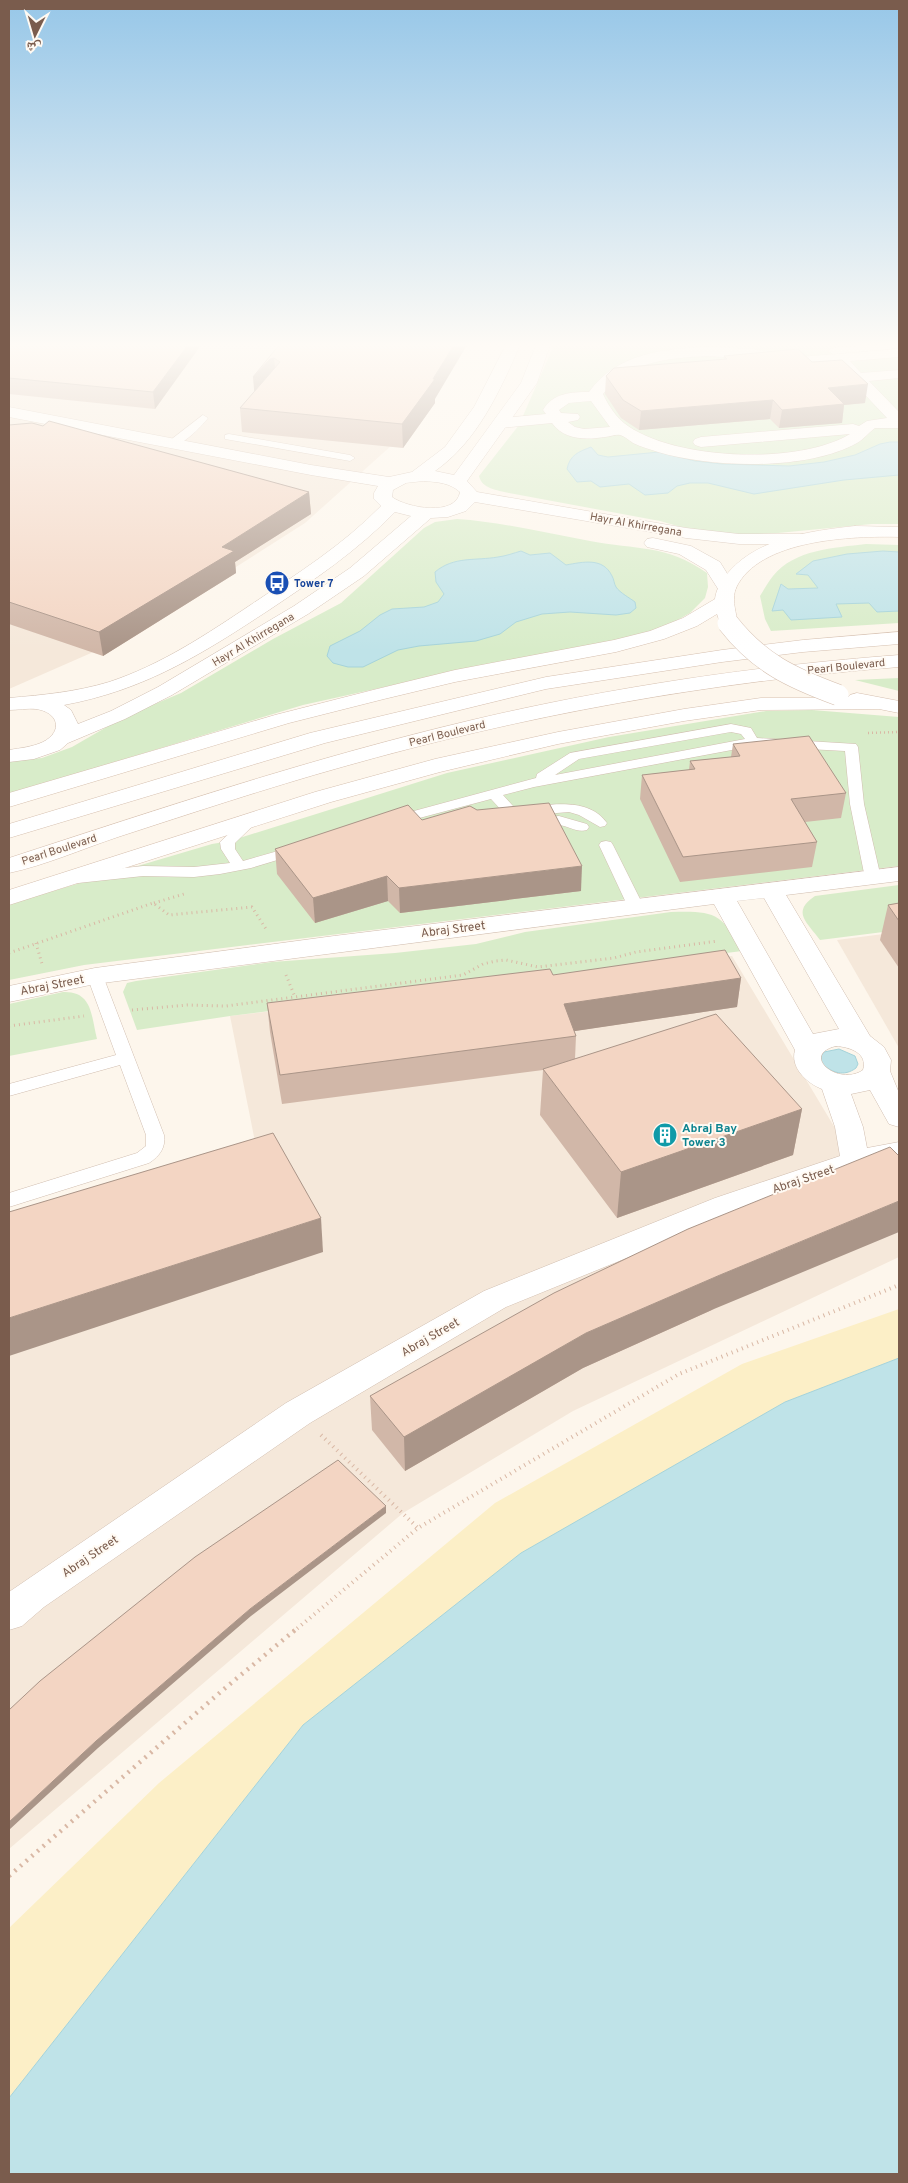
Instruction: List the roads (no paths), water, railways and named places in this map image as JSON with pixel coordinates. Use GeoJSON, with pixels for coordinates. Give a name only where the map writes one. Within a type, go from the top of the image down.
{"type":"FeatureCollection","features":[{"type":"Feature","properties":{"kind":"street"},"geometry":{"type":"LineString","coordinates":[[155,447],[334,486],[387,503],[406,512],[426,514],[439,512],[463,495],[488,447]]}},
{"type":"Feature","properties":{"kind":"street"},"geometry":{"type":"LineString","coordinates":[[418,476],[440,460],[451,447]]}},
{"type":"Feature","properties":{"kind":"street"},"geometry":{"type":"LineString","coordinates":[[659,447],[688,453],[761,459],[808,454],[833,447]]}},
{"type":"Feature","properties":{"kind":"street"},"geometry":{"type":"LineString","coordinates":[[750,447],[761,459]]}},
{"type":"Feature","properties":{"kind":"street"},"geometry":{"type":"LineString","coordinates":[[802,447],[808,454]]}},
{"type":"Feature","properties":{"kind":"street"},"geometry":{"type":"LineString","coordinates":[[166,449],[216,452],[392,483],[418,476],[440,477],[463,495]]}},
{"type":"Feature","properties":{"kind":"street","name":"Hayr Al Khirregana"},"geometry":{"type":"LineString","coordinates":[[21,702],[84,695],[114,686],[156,669],[199,646],[286,590],[341,551],[375,523],[387,503],[382,494],[385,488],[392,483]]}},
{"type":"Feature","properties":{"kind":"street","name":"Hayr Al Khirregana"},"geometry":{"type":"LineString","coordinates":[[463,495],[686,533],[739,539],[804,539]]}},
{"type":"Feature","properties":{"kind":"street","name":"Hayr Al Khirregana"},"geometry":{"type":"LineString","coordinates":[[463,495],[684,550],[713,566],[725,595]]}},
{"type":"Feature","properties":{"kind":"street","name":"Hayr Al Khirregana"},"geometry":{"type":"LineString","coordinates":[[9,756],[31,754],[43,750],[62,738],[118,715],[165,691],[301,610],[357,572],[426,514]]}},
{"type":"Feature","properties":{"kind":"street"},"geometry":{"type":"LineString","coordinates":[[9,800],[273,721],[353,700],[454,676],[606,648],[657,635],[690,622],[725,595],[737,573],[754,559],[776,548],[804,539],[846,533],[897,531]]}},
{"type":"Feature","properties":{"kind":"street"},"geometry":{"type":"LineString","coordinates":[[725,595],[728,623],[742,643],[766,663],[799,680],[838,695],[875,704],[899,707]]}},
{"type":"Feature","properties":{"kind":"street","name":"Pearl Boulevard"},"geometry":{"type":"LineString","coordinates":[[9,832],[318,738],[546,683],[713,657],[803,646],[899,638]]}},
{"type":"Feature","properties":{"kind":"street","name":"Pearl Boulevard"},"geometry":{"type":"LineString","coordinates":[[9,866],[334,762],[462,729],[660,689],[743,677],[899,661]]}},
{"type":"Feature","properties":{"kind":"street"},"geometry":{"type":"LineString","coordinates":[[21,702],[60,710],[66,716],[69,723],[68,731],[62,738]]}},
{"type":"Feature","properties":{"kind":"street"},"geometry":{"type":"LineString","coordinates":[[9,898],[323,797],[435,766],[558,738],[655,720],[761,704],[875,704]]}},
{"type":"Feature","properties":{"kind":"street","name":"Abraj Street"},"geometry":{"type":"LineString","coordinates":[[9,994],[95,976],[334,944],[899,874]]}},
{"type":"Feature","properties":{"kind":"street"},"geometry":{"type":"LineString","coordinates":[[771,890],[860,1042]]}},
{"type":"Feature","properties":{"kind":"street"},"geometry":{"type":"LineString","coordinates":[[722,897],[808,1049]]}},
{"type":"Feature","properties":{"kind":"street"},"geometry":{"type":"LineString","coordinates":[[830,1038],[860,1042],[870,1048],[876,1056],[879,1065],[877,1072],[870,1079],[860,1084],[834,1083],[816,1075],[810,1068],[806,1055],[808,1049],[815,1043],[830,1038]]}},
{"type":"Feature","properties":{"kind":"street"},"geometry":{"type":"LineString","coordinates":[[877,1072],[883,1089],[899,1117]]}},
{"type":"Feature","properties":{"kind":"street"},"geometry":{"type":"LineString","coordinates":[[834,1083],[849,1127],[855,1161]]}},
{"type":"Feature","properties":{"kind":"street","name":"Abraj Street"},"geometry":{"type":"LineString","coordinates":[[9,1614],[31,1596],[298,1412],[495,1300],[725,1206],[855,1161],[899,1152]]}},
{"type":"Feature","properties":{"kind":"lane"},"geometry":{"type":"LineString","coordinates":[[216,452],[221,447]]}},
{"type":"Feature","properties":{"kind":"lane"},"geometry":{"type":"LineString","coordinates":[[295,447],[350,458]]}},
{"type":"Feature","properties":{"kind":"lane"},"geometry":{"type":"LineString","coordinates":[[379,825],[533,783],[753,742],[851,747],[857,804],[874,878]]}},
{"type":"Feature","properties":{"kind":"lane"},"geometry":{"type":"LineString","coordinates":[[493,793],[509,810],[520,812],[569,808],[584,812],[600,823]]}},
{"type":"Feature","properties":{"kind":"lane"},"geometry":{"type":"LineString","coordinates":[[443,806],[464,817]]}},
{"type":"Feature","properties":{"kind":"lane"},"geometry":{"type":"LineString","coordinates":[[239,866],[228,849],[227,842],[253,819]]}},
{"type":"Feature","properties":{"kind":"lane"},"geometry":{"type":"LineString","coordinates":[[513,825],[558,820],[582,827]]}},
{"type":"Feature","properties":{"kind":"lane"},"geometry":{"type":"LineString","coordinates":[[69,878],[143,872],[194,872],[239,866],[315,844]]}},
{"type":"Feature","properties":{"kind":"lane"},"geometry":{"type":"LineString","coordinates":[[606,845],[636,907]]}},
{"type":"Feature","properties":{"kind":"lane"},"geometry":{"type":"LineString","coordinates":[[9,1200],[137,1160],[152,1152],[156,1144],[155,1135],[95,976]]}},
{"type":"Feature","properties":{"kind":"lane"},"geometry":{"type":"LineString","coordinates":[[9,1090],[126,1058]]}},
{"type":"Feature","properties":{"kind":"water"},"geometry":{"type":"Polygon","coordinates":[[[591,447],[598,455],[608,457],[659,452],[695,461],[722,464],[789,466],[824,462],[855,455],[873,447],[899,447],[899,475],[844,480],[754,494],[708,483],[690,483],[677,486],[668,493],[645,495],[629,484],[600,487],[591,481],[577,482],[567,469],[570,460],[575,455],[591,447]]]}},
{"type":"Feature","properties":{"kind":"water"},"geometry":{"type":"Polygon","coordinates":[[[521,551],[530,555],[550,553],[566,565],[598,563],[608,570],[616,587],[635,602],[636,608],[630,613],[616,615],[570,612],[542,614],[516,622],[500,634],[476,641],[419,646],[398,650],[363,667],[348,667],[333,663],[327,656],[330,646],[360,631],[380,615],[392,609],[424,607],[438,602],[444,594],[436,582],[435,572],[442,567],[457,561],[501,557],[521,551]]]}},
{"type":"Feature","properties":{"kind":"water"},"geometry":{"type":"Polygon","coordinates":[[[883,551],[899,552],[899,611],[877,612],[869,603],[836,604],[842,617],[791,620],[783,610],[772,611],[781,584],[788,589],[818,588],[808,575],[796,574],[813,561],[847,554],[883,551]]]}},
{"type":"Feature","properties":{"kind":"water"},"geometry":{"type":"Polygon","coordinates":[[[839,1049],[855,1056],[858,1064],[852,1071],[838,1073],[821,1063],[821,1056],[824,1052],[839,1049]]]}},
{"type":"Feature","properties":{"kind":"water"},"geometry":{"type":"Polygon","coordinates":[[[899,1358],[899,2174],[9,2174],[9,2098],[303,1725],[521,1553],[785,1402],[899,1358]]]}},
{"type":"Feature","properties":{"kind":"place","name":"Tower 7"},"geometry":{"type":"Point","coordinates":[277,583]}},
{"type":"Feature","properties":{"kind":"place","name":"Abraj Bay Tower 3"},"geometry":{"type":"Point","coordinates":[665,1135]}}]}
